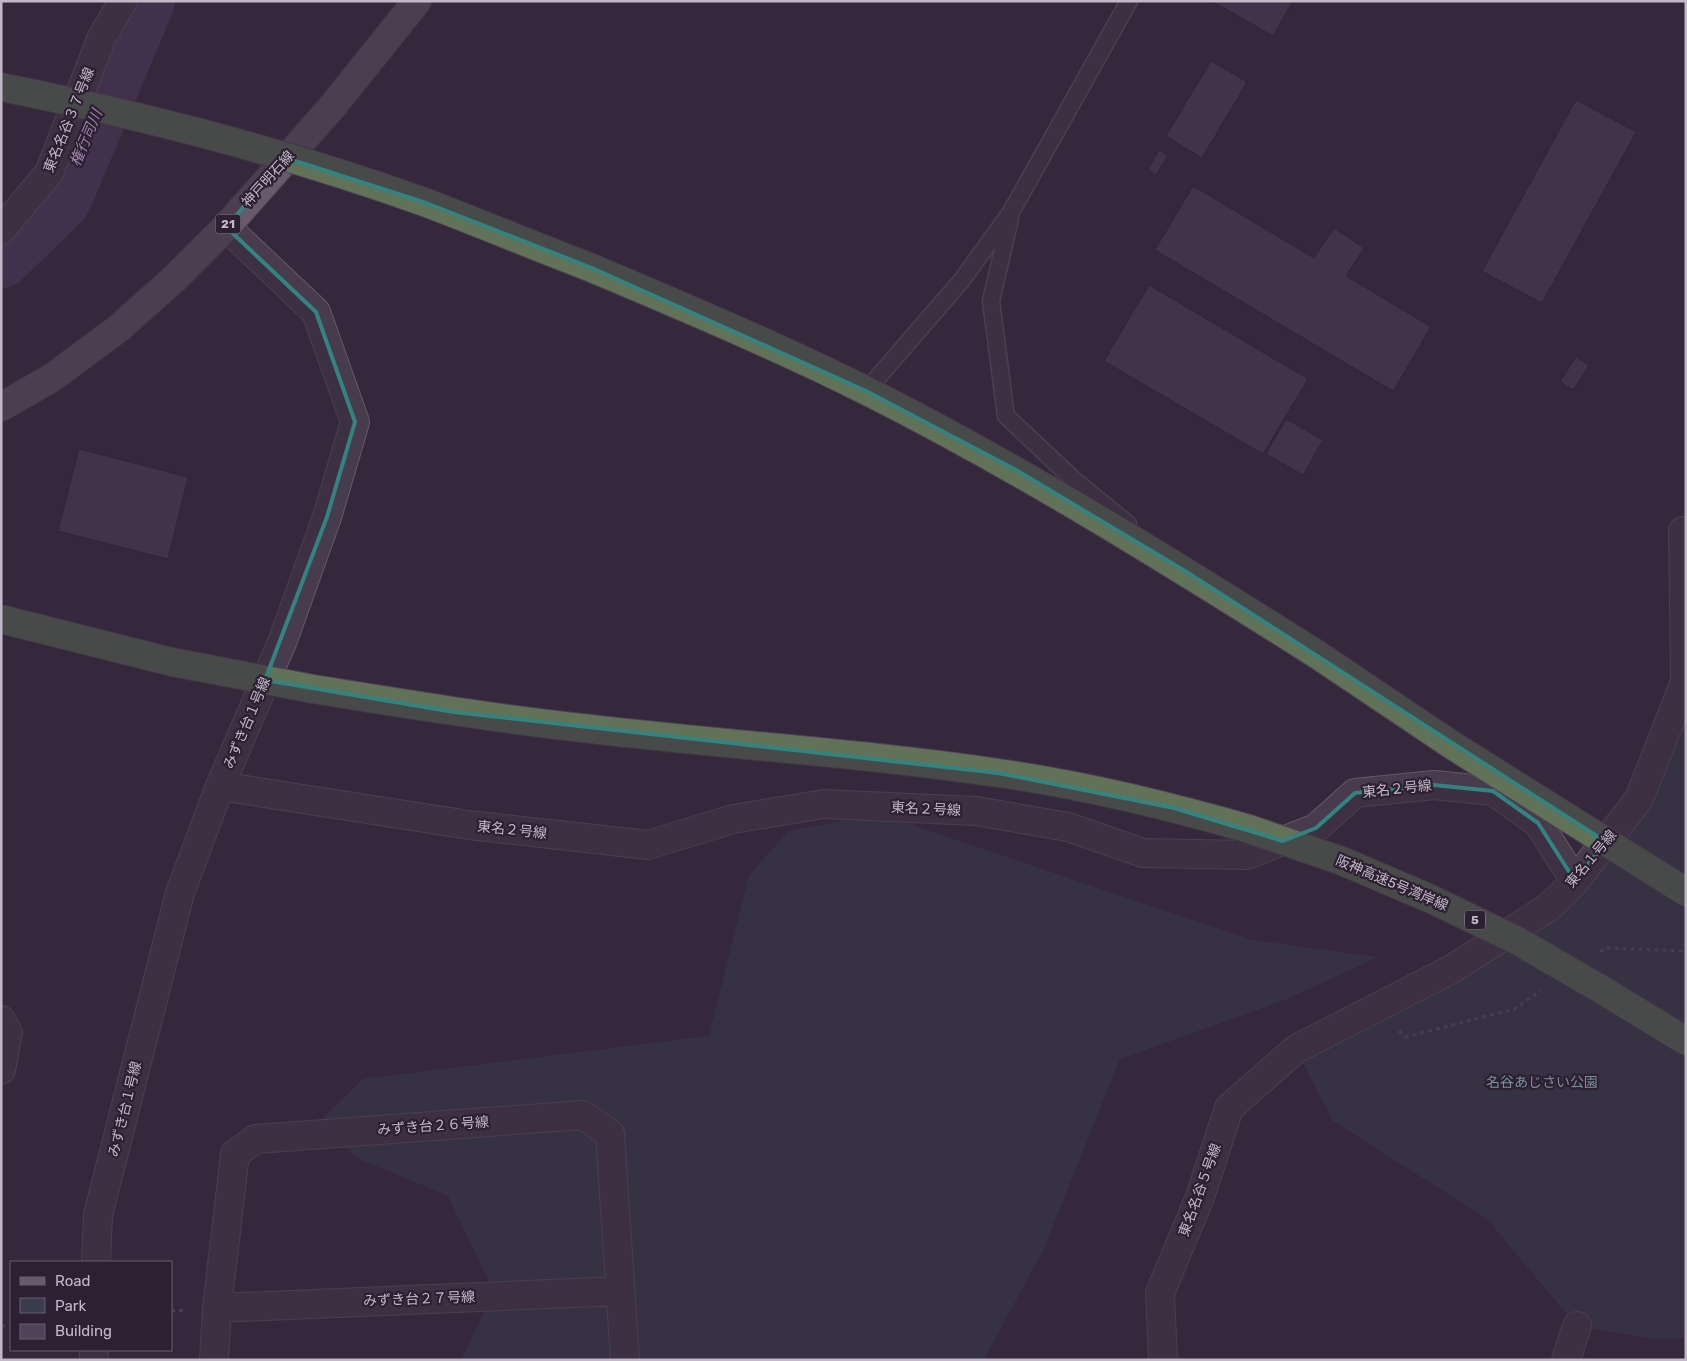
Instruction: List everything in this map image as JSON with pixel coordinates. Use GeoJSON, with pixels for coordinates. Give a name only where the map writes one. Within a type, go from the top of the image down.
{"type":"FeatureCollection","features":[{"type":"Feature","properties":{"kind":"highway"},"geometry":{"type":"LineString","coordinates":[[1,87],[182,128],[305,163],[426,203],[592,268],[726,325],[866,391],[1016,470],[1185,571],[1452,745],[1686,892]]}},
{"type":"Feature","properties":{"kind":"highway","name":"阪神高速5号湾岸線"},"geometry":{"type":"LineString","coordinates":[[1,619],[172,662],[313,689],[454,712],[591,730],[998,773],[1086,788],[1166,806],[1249,829],[1342,861],[1431,899],[1518,941],[1686,1041]]}},
{"type":"Feature","properties":{"kind":"main road","name":"神戸明石線"},"geometry":{"type":"LineString","coordinates":[[1,407],[53,377],[119,328],[174,279],[226,226],[332,106],[417,1]]}},
{"type":"Feature","properties":{"kind":"street","name":"東名名谷３７号線"},"geometry":{"type":"LineString","coordinates":[[1,230],[49,173],[102,37],[124,1]]}},
{"type":"Feature","properties":{"kind":"street","name":"みずき台１号線"},"geometry":{"type":"LineString","coordinates":[[96,1261],[98,1215],[180,894],[220,786],[283,640],[327,517],[354,422],[316,312],[226,226]]}},
{"type":"Feature","properties":{"kind":"street","name":"東名１号線"},"geometry":{"type":"LineString","coordinates":[[1296,1049],[1452,969],[1549,907],[1575,881],[1640,799],[1685,682],[1683,531]]}},
{"type":"Feature","properties":{"kind":"street","name":"東名２号線"},"geometry":{"type":"LineString","coordinates":[[220,786],[469,825],[648,845],[733,819],[824,804],[976,811],[1068,827],[1143,853],[1247,855],[1316,828],[1356,793],[1434,785],[1492,791],[1538,823],[1575,881]]}},
{"type":"Feature","properties":{"kind":"street"},"geometry":{"type":"LineString","coordinates":[[1,1020],[8,1032],[1,1070]]}},
{"type":"Feature","properties":{"kind":"street","name":"東名名谷５号線"},"geometry":{"type":"LineString","coordinates":[[1163,1360],[1160,1293],[1200,1197],[1229,1108],[1296,1049]]}},
{"type":"Feature","properties":{"kind":"street","name":"みずき台２６号線"},"geometry":{"type":"LineString","coordinates":[[214,1360],[217,1308],[235,1154],[256,1139],[583,1115],[610,1134],[625,1360]]}},
{"type":"Feature","properties":{"kind":"street","name":"みずき台２７号線"},"geometry":{"type":"LineString","coordinates":[[217,1308],[620,1291]]}},
{"type":"Feature","properties":{"kind":"street"},"geometry":{"type":"LineString","coordinates":[[1566,1360],[1576,1326]]}},
{"type":"Feature","properties":{"kind":"lane"},"geometry":{"type":"LineString","coordinates":[[866,391],[962,280],[1011,212],[1130,1]]}},
{"type":"Feature","properties":{"kind":"lane"},"geometry":{"type":"LineString","coordinates":[[1011,212],[991,301],[1006,416],[1073,479],[1185,571]]}},
{"type":"Feature","properties":{"kind":"path"},"geometry":{"type":"LineString","coordinates":[[1597,954],[1605,948],[1686,951]]}},
{"type":"Feature","properties":{"kind":"path"},"geometry":{"type":"LineString","coordinates":[[1374,1008],[1406,1038],[1514,1009],[1548,987]]}},
{"type":"Feature","properties":{"kind":"highlighted area"},"geometry":{"type":"Polygon","coordinates":[[[286,158],[426,203],[592,268],[866,391],[1016,470],[1185,571],[1606,842],[1575,881],[1538,823],[1493,791],[1434,785],[1355,793],[1316,828],[1283,841],[1174,808],[998,773],[454,712],[265,680],[327,517],[355,422],[316,312],[226,227],[286,158]]]}},
{"type":"Feature","properties":{"kind":"green space","name":"名谷あじさい公園"},"geometry":{"type":"Polygon","coordinates":[[[1686,607],[1686,1338],[1653,1339],[1577,1326],[1486,1218],[1333,1121],[1296,1049],[1549,907],[1640,799],[1685,682],[1686,607]]]}},
{"type":"Feature","properties":{"kind":"green space"},"geometry":{"type":"Polygon","coordinates":[[[895,819],[1251,940],[1378,957],[1287,999],[1120,1059],[1044,1248],[984,1360],[461,1360],[494,1292],[448,1196],[355,1157],[323,1118],[363,1079],[709,1036],[749,875],[789,831],[839,821],[895,819]]]}},
{"type":"Feature","properties":{"kind":"building"},"geometry":{"type":"Polygon","coordinates":[[[1212,1],[1293,1],[1273,36],[1212,1]]]}},
{"type":"Feature","properties":{"kind":"building"},"geometry":{"type":"Polygon","coordinates":[[[1211,61],[1247,82],[1202,158],[1166,136],[1211,61]]]}},
{"type":"Feature","properties":{"kind":"building"},"geometry":{"type":"Polygon","coordinates":[[[1576,100],[1636,132],[1542,303],[1482,271],[1576,100]]]}},
{"type":"Feature","properties":{"kind":"building"},"geometry":{"type":"Polygon","coordinates":[[[1159,150],[1168,155],[1156,175],[1148,170],[1159,150]]]}},
{"type":"Feature","properties":{"kind":"building"},"geometry":{"type":"Polygon","coordinates":[[[1193,186],[1314,258],[1334,228],[1364,248],[1346,276],[1431,327],[1393,391],[1155,250],[1193,186]]]}},
{"type":"Feature","properties":{"kind":"building"},"geometry":{"type":"Polygon","coordinates":[[[1149,285],[1308,379],[1263,454],[1104,361],[1149,285]]]}},
{"type":"Feature","properties":{"kind":"building"},"geometry":{"type":"Polygon","coordinates":[[[1576,357],[1589,365],[1573,390],[1560,382],[1576,357]]]}},
{"type":"Feature","properties":{"kind":"building"},"geometry":{"type":"Polygon","coordinates":[[[1286,419],[1323,440],[1303,475],[1266,454],[1286,419]]]}},
{"type":"Feature","properties":{"kind":"building"},"geometry":{"type":"Polygon","coordinates":[[[79,449],[188,477],[168,559],[58,531],[79,449]]]}},
{"type":"Feature","properties":{"kind":"waterway","name":"権行司川"},"geometry":{"type":"LineString","coordinates":[[1,257],[61,198],[144,1]]}}]}
